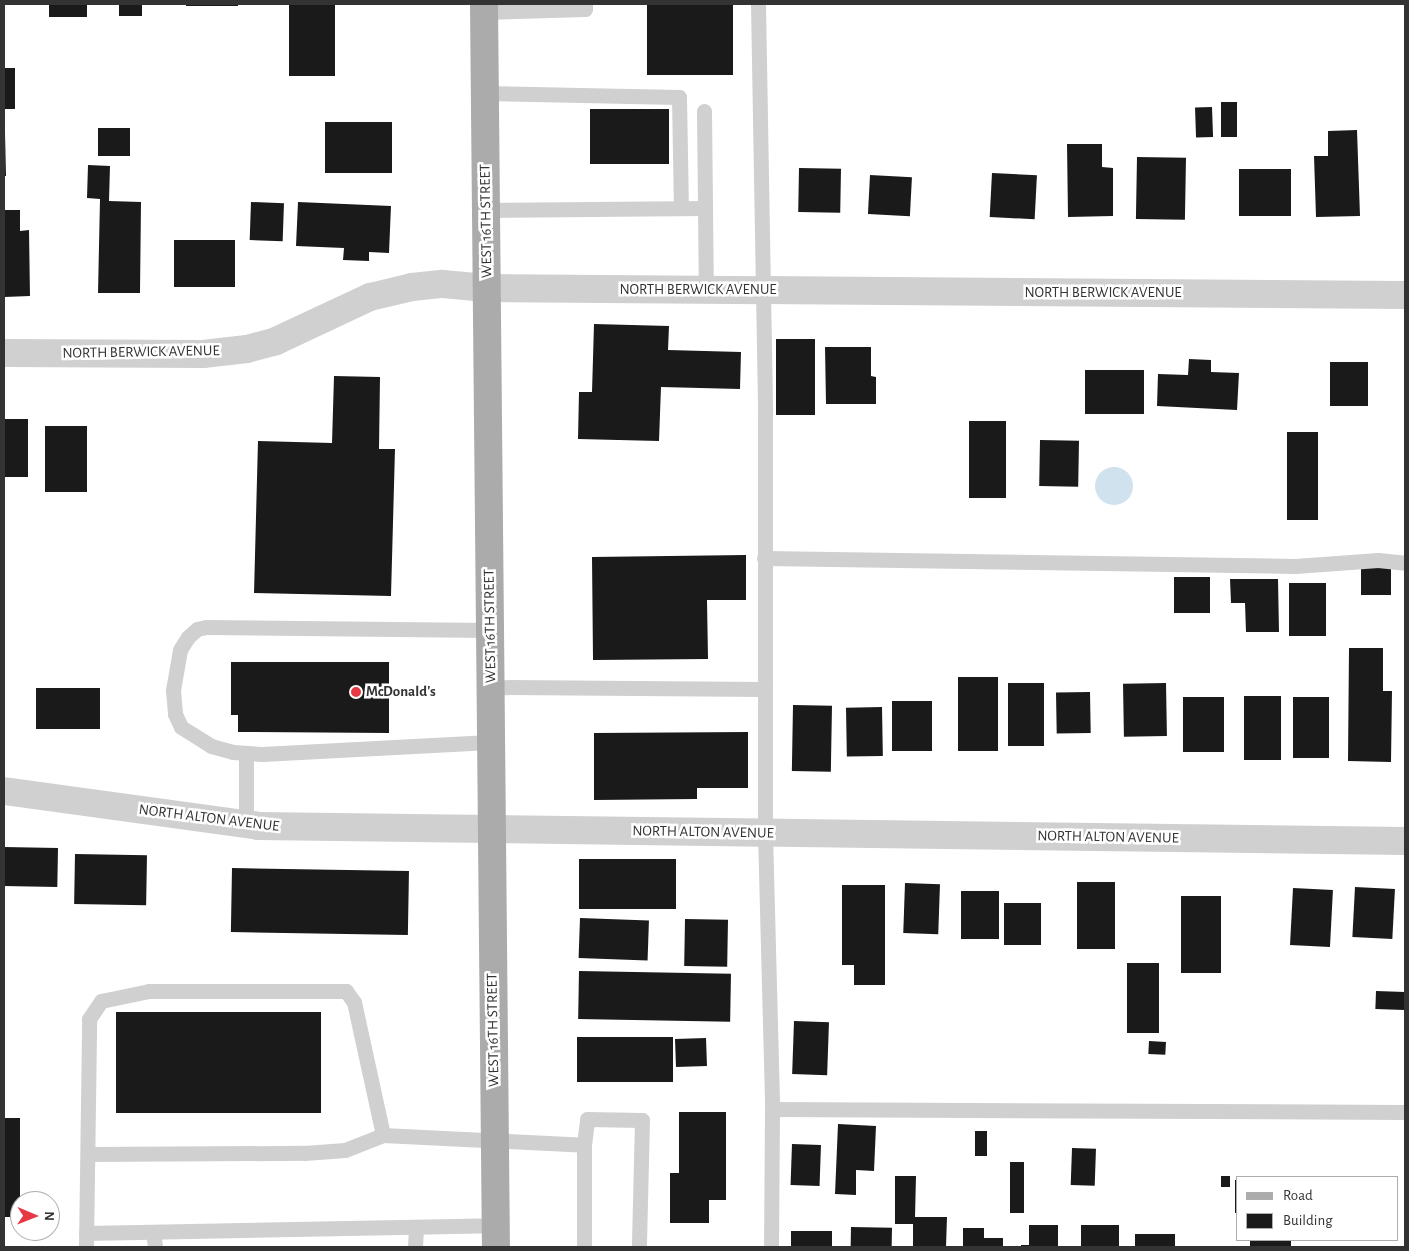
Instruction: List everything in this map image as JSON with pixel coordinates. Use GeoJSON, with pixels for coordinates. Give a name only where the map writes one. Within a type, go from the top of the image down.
{"type":"FeatureCollection","features":[{"type":"Feature","properties":{"kind":"main road","name":"WEST 16TH STREET"},"geometry":{"type":"LineString","coordinates":[[484,8],[495,1236]]}},
{"type":"Feature","properties":{"kind":"street","name":"NORTH BERWICK AVENUE"},"geometry":{"type":"LineString","coordinates":[[4,353],[224,352],[276,341],[384,293],[443,284],[486,288],[1405,295]]}},
{"type":"Feature","properties":{"kind":"street","name":"NORTH ALTON AVENUE"},"geometry":{"type":"LineString","coordinates":[[4,791],[246,824],[491,830],[1405,841]]}},
{"type":"Feature","properties":{"kind":"lane"},"geometry":{"type":"LineString","coordinates":[[484,8],[585,9],[585,4]]}},
{"type":"Feature","properties":{"kind":"lane"},"geometry":{"type":"LineString","coordinates":[[758,4],[763,290],[765,833],[772,1109],[771,1247]]}},
{"type":"Feature","properties":{"kind":"lane"},"geometry":{"type":"LineString","coordinates":[[485,93],[679,97],[681,208]]}},
{"type":"Feature","properties":{"kind":"lane"},"geometry":{"type":"LineString","coordinates":[[704,111],[706,290]]}},
{"type":"Feature","properties":{"kind":"lane"},"geometry":{"type":"LineString","coordinates":[[486,210],[705,208]]}},
{"type":"Feature","properties":{"kind":"lane"},"geometry":{"type":"LineString","coordinates":[[764,558],[1295,566],[1378,560],[1405,563]]}},
{"type":"Feature","properties":{"kind":"lane"},"geometry":{"type":"LineString","coordinates":[[489,630],[197,629],[180,650],[173,690],[175,714],[188,734],[211,746],[246,753],[490,742]]}},
{"type":"Feature","properties":{"kind":"lane"},"geometry":{"type":"LineString","coordinates":[[490,687],[764,689]]}},
{"type":"Feature","properties":{"kind":"lane"},"geometry":{"type":"LineString","coordinates":[[246,753],[246,824]]}},
{"type":"Feature","properties":{"kind":"lane"},"geometry":{"type":"LineString","coordinates":[[383,1135],[354,1002],[346,991],[149,991],[100,1001],[89,1019],[86,1240],[153,1232],[416,1227],[495,1236]]}},
{"type":"Feature","properties":{"kind":"lane"},"geometry":{"type":"LineString","coordinates":[[772,1109],[1405,1112]]}},
{"type":"Feature","properties":{"kind":"lane"},"geometry":{"type":"LineString","coordinates":[[584,1247],[584,1145],[587,1119],[642,1120],[639,1247]]}},
{"type":"Feature","properties":{"kind":"lane"},"geometry":{"type":"LineString","coordinates":[[88,1154],[304,1153],[345,1150],[383,1135],[584,1145]]}},
{"type":"Feature","properties":{"kind":"lane"},"geometry":{"type":"LineString","coordinates":[[415,1247],[416,1227]]}},
{"type":"Feature","properties":{"kind":"lane"},"geometry":{"type":"LineString","coordinates":[[153,1232],[155,1247]]}},
{"type":"Feature","properties":{"kind":"water"},"geometry":{"type":"Polygon","coordinates":[[[1114,467],[1128,472],[1133,486],[1128,500],[1114,505],[1100,500],[1095,486],[1100,472],[1114,467]]]}},
{"type":"Feature","properties":{"kind":"building"},"geometry":{"type":"Polygon","coordinates":[[[49,4],[87,4],[87,17],[49,17],[49,4]]]}},
{"type":"Feature","properties":{"kind":"building"},"geometry":{"type":"Polygon","coordinates":[[[119,4],[142,4],[142,16],[119,16],[119,4]]]}},
{"type":"Feature","properties":{"kind":"building"},"geometry":{"type":"Polygon","coordinates":[[[186,4],[238,4],[238,6],[186,6],[186,4]]]}},
{"type":"Feature","properties":{"kind":"building"},"geometry":{"type":"Polygon","coordinates":[[[289,4],[335,4],[335,76],[289,76],[289,4]]]}},
{"type":"Feature","properties":{"kind":"building"},"geometry":{"type":"Polygon","coordinates":[[[647,4],[733,4],[733,75],[647,75],[647,4]]]}},
{"type":"Feature","properties":{"kind":"building"},"geometry":{"type":"Polygon","coordinates":[[[4,68],[15,68],[15,109],[4,109],[4,68]]]}},
{"type":"Feature","properties":{"kind":"building"},"geometry":{"type":"Polygon","coordinates":[[[1221,102],[1237,102],[1237,137],[1221,137],[1221,102]]]}},
{"type":"Feature","properties":{"kind":"building"},"geometry":{"type":"Polygon","coordinates":[[[1212,107],[1213,137],[1196,138],[1195,108],[1212,107]]]}},
{"type":"Feature","properties":{"kind":"building"},"geometry":{"type":"Polygon","coordinates":[[[590,109],[669,109],[669,164],[590,164],[590,109]]]}},
{"type":"Feature","properties":{"kind":"building"},"geometry":{"type":"Polygon","coordinates":[[[325,122],[392,122],[392,173],[325,173],[325,122]]]}},
{"type":"Feature","properties":{"kind":"building"},"geometry":{"type":"Polygon","coordinates":[[[98,128],[130,128],[130,156],[98,156],[98,128]]]}},
{"type":"Feature","properties":{"kind":"building"},"geometry":{"type":"Polygon","coordinates":[[[1357,130],[1360,216],[1316,217],[1314,156],[1328,156],[1328,131],[1357,130]]]}},
{"type":"Feature","properties":{"kind":"building"},"geometry":{"type":"Polygon","coordinates":[[[5,133],[6,176],[4,176],[5,133]]]}},
{"type":"Feature","properties":{"kind":"building"},"geometry":{"type":"Polygon","coordinates":[[[1067,144],[1102,144],[1102,167],[1113,168],[1113,216],[1068,217],[1067,144]]]}},
{"type":"Feature","properties":{"kind":"building"},"geometry":{"type":"Polygon","coordinates":[[[1137,157],[1186,158],[1185,220],[1136,219],[1137,157]]]}},
{"type":"Feature","properties":{"kind":"building"},"geometry":{"type":"Polygon","coordinates":[[[88,165],[110,166],[109,201],[141,202],[140,293],[98,293],[100,199],[87,198],[88,165]]]}},
{"type":"Feature","properties":{"kind":"building"},"geometry":{"type":"Polygon","coordinates":[[[799,168],[841,169],[840,213],[798,212],[799,168]]]}},
{"type":"Feature","properties":{"kind":"building"},"geometry":{"type":"Polygon","coordinates":[[[1239,169],[1291,169],[1291,216],[1239,216],[1239,169]]]}},
{"type":"Feature","properties":{"kind":"building"},"geometry":{"type":"Polygon","coordinates":[[[992,173],[1037,175],[1035,219],[990,217],[992,173]]]}},
{"type":"Feature","properties":{"kind":"building"},"geometry":{"type":"Polygon","coordinates":[[[870,175],[912,177],[910,216],[868,214],[870,175]]]}},
{"type":"Feature","properties":{"kind":"building"},"geometry":{"type":"Polygon","coordinates":[[[251,202],[284,203],[283,241],[250,240],[251,202]]]}},
{"type":"Feature","properties":{"kind":"building"},"geometry":{"type":"Polygon","coordinates":[[[298,202],[391,206],[389,253],[369,252],[369,261],[343,260],[344,248],[296,246],[298,202]]]}},
{"type":"Feature","properties":{"kind":"building"},"geometry":{"type":"Polygon","coordinates":[[[4,210],[20,210],[20,231],[29,230],[30,296],[4,297],[4,210]]]}},
{"type":"Feature","properties":{"kind":"building"},"geometry":{"type":"Polygon","coordinates":[[[174,240],[235,240],[235,287],[174,287],[174,240]]]}},
{"type":"Feature","properties":{"kind":"building"},"geometry":{"type":"Polygon","coordinates":[[[594,324],[669,326],[668,350],[741,352],[740,389],[661,387],[659,441],[578,439],[579,392],[592,392],[594,324]]]}},
{"type":"Feature","properties":{"kind":"building"},"geometry":{"type":"Polygon","coordinates":[[[776,339],[815,339],[815,415],[776,415],[776,339]]]}},
{"type":"Feature","properties":{"kind":"building"},"geometry":{"type":"Polygon","coordinates":[[[825,347],[871,347],[871,376],[876,377],[876,404],[826,404],[825,347]]]}},
{"type":"Feature","properties":{"kind":"building"},"geometry":{"type":"Polygon","coordinates":[[[1189,359],[1211,360],[1211,372],[1239,373],[1237,410],[1157,406],[1158,374],[1188,375],[1189,359]]]}},
{"type":"Feature","properties":{"kind":"building"},"geometry":{"type":"Polygon","coordinates":[[[1330,362],[1368,362],[1368,406],[1330,406],[1330,362]]]}},
{"type":"Feature","properties":{"kind":"building"},"geometry":{"type":"Polygon","coordinates":[[[1085,370],[1144,370],[1144,414],[1085,414],[1085,370]]]}},
{"type":"Feature","properties":{"kind":"building"},"geometry":{"type":"Polygon","coordinates":[[[334,376],[380,377],[379,449],[395,449],[391,596],[254,593],[258,441],[332,443],[334,376]]]}},
{"type":"Feature","properties":{"kind":"building"},"geometry":{"type":"Polygon","coordinates":[[[4,419],[28,419],[28,477],[4,477],[4,419]]]}},
{"type":"Feature","properties":{"kind":"building"},"geometry":{"type":"Polygon","coordinates":[[[969,421],[1006,421],[1006,498],[969,498],[969,421]]]}},
{"type":"Feature","properties":{"kind":"building"},"geometry":{"type":"Polygon","coordinates":[[[45,426],[87,426],[87,492],[45,492],[45,426]]]}},
{"type":"Feature","properties":{"kind":"building"},"geometry":{"type":"Polygon","coordinates":[[[1287,432],[1318,432],[1318,520],[1287,520],[1287,432]]]}},
{"type":"Feature","properties":{"kind":"building"},"geometry":{"type":"Polygon","coordinates":[[[1040,440],[1079,441],[1078,487],[1039,486],[1040,440]]]}},
{"type":"Feature","properties":{"kind":"building"},"geometry":{"type":"Polygon","coordinates":[[[746,555],[746,600],[707,600],[708,659],[593,660],[592,557],[746,555]]]}},
{"type":"Feature","properties":{"kind":"building"},"geometry":{"type":"Polygon","coordinates":[[[1361,565],[1391,565],[1391,595],[1361,595],[1361,565]]]}},
{"type":"Feature","properties":{"kind":"building"},"geometry":{"type":"Polygon","coordinates":[[[1174,577],[1210,577],[1210,613],[1174,613],[1174,577]]]}},
{"type":"Feature","properties":{"kind":"building"},"geometry":{"type":"Polygon","coordinates":[[[1230,579],[1278,579],[1279,632],[1246,632],[1245,603],[1231,603],[1230,579]]]}},
{"type":"Feature","properties":{"kind":"building"},"geometry":{"type":"Polygon","coordinates":[[[1289,583],[1326,583],[1326,636],[1289,636],[1289,583]]]}},
{"type":"Feature","properties":{"kind":"building"},"geometry":{"type":"Polygon","coordinates":[[[1349,648],[1383,648],[1383,691],[1392,691],[1391,762],[1348,761],[1349,648]]]}},
{"type":"Feature","properties":{"kind":"building"},"geometry":{"type":"Polygon","coordinates":[[[231,662],[389,662],[389,733],[238,732],[238,715],[231,715],[231,662]]]}},
{"type":"Feature","properties":{"kind":"building"},"geometry":{"type":"Polygon","coordinates":[[[958,677],[998,677],[998,751],[958,751],[958,677]]]}},
{"type":"Feature","properties":{"kind":"building"},"geometry":{"type":"Polygon","coordinates":[[[1008,683],[1044,683],[1044,746],[1008,746],[1008,683]]]}},
{"type":"Feature","properties":{"kind":"building"},"geometry":{"type":"Polygon","coordinates":[[[1166,683],[1167,736],[1124,737],[1123,684],[1166,683]]]}},
{"type":"Feature","properties":{"kind":"building"},"geometry":{"type":"Polygon","coordinates":[[[36,688],[100,688],[100,729],[36,729],[36,688]]]}},
{"type":"Feature","properties":{"kind":"building"},"geometry":{"type":"Polygon","coordinates":[[[1090,692],[1091,733],[1057,734],[1056,693],[1090,692]]]}},
{"type":"Feature","properties":{"kind":"building"},"geometry":{"type":"Polygon","coordinates":[[[1244,696],[1281,696],[1281,760],[1244,760],[1244,696]]]}},
{"type":"Feature","properties":{"kind":"building"},"geometry":{"type":"Polygon","coordinates":[[[1183,697],[1224,697],[1224,752],[1183,752],[1183,697]]]}},
{"type":"Feature","properties":{"kind":"building"},"geometry":{"type":"Polygon","coordinates":[[[1293,697],[1329,697],[1329,758],[1293,758],[1293,697]]]}},
{"type":"Feature","properties":{"kind":"building"},"geometry":{"type":"Polygon","coordinates":[[[892,701],[932,701],[932,751],[892,751],[892,701]]]}},
{"type":"Feature","properties":{"kind":"building"},"geometry":{"type":"Polygon","coordinates":[[[793,705],[832,706],[831,772],[792,771],[793,705]]]}},
{"type":"Feature","properties":{"kind":"building"},"geometry":{"type":"Polygon","coordinates":[[[882,707],[883,756],[847,757],[846,708],[882,707]]]}},
{"type":"Feature","properties":{"kind":"building"},"geometry":{"type":"Polygon","coordinates":[[[748,732],[748,788],[697,788],[697,799],[594,800],[594,733],[748,732]]]}},
{"type":"Feature","properties":{"kind":"building"},"geometry":{"type":"Polygon","coordinates":[[[4,847],[58,848],[57,887],[4,886],[4,847]]]}},
{"type":"Feature","properties":{"kind":"building"},"geometry":{"type":"Polygon","coordinates":[[[75,854],[147,855],[146,905],[74,904],[75,854]]]}},
{"type":"Feature","properties":{"kind":"building"},"geometry":{"type":"Polygon","coordinates":[[[579,859],[676,859],[676,909],[579,909],[579,859]]]}},
{"type":"Feature","properties":{"kind":"building"},"geometry":{"type":"Polygon","coordinates":[[[232,868],[409,871],[408,935],[231,932],[232,868]]]}},
{"type":"Feature","properties":{"kind":"building"},"geometry":{"type":"Polygon","coordinates":[[[1077,882],[1115,882],[1115,949],[1077,949],[1077,882]]]}},
{"type":"Feature","properties":{"kind":"building"},"geometry":{"type":"Polygon","coordinates":[[[905,883],[940,884],[938,934],[903,933],[905,883]]]}},
{"type":"Feature","properties":{"kind":"building"},"geometry":{"type":"Polygon","coordinates":[[[842,885],[885,885],[885,985],[854,985],[854,965],[842,965],[842,885]]]}},
{"type":"Feature","properties":{"kind":"building"},"geometry":{"type":"Polygon","coordinates":[[[1355,887],[1395,889],[1392,939],[1352,937],[1355,887]]]}},
{"type":"Feature","properties":{"kind":"building"},"geometry":{"type":"Polygon","coordinates":[[[1293,888],[1333,890],[1330,947],[1290,945],[1293,888]]]}},
{"type":"Feature","properties":{"kind":"building"},"geometry":{"type":"Polygon","coordinates":[[[961,891],[999,891],[999,939],[961,939],[961,891]]]}},
{"type":"Feature","properties":{"kind":"building"},"geometry":{"type":"Polygon","coordinates":[[[1181,896],[1221,896],[1221,973],[1181,973],[1181,896]]]}},
{"type":"Feature","properties":{"kind":"building"},"geometry":{"type":"Polygon","coordinates":[[[1004,903],[1041,903],[1041,945],[1004,945],[1004,903]]]}},
{"type":"Feature","properties":{"kind":"building"},"geometry":{"type":"Polygon","coordinates":[[[580,918],[649,920],[648,960],[579,958],[580,918]]]}},
{"type":"Feature","properties":{"kind":"building"},"geometry":{"type":"Polygon","coordinates":[[[685,919],[728,920],[727,967],[684,966],[685,919]]]}},
{"type":"Feature","properties":{"kind":"building"},"geometry":{"type":"Polygon","coordinates":[[[1127,963],[1159,963],[1159,1033],[1127,1033],[1127,963]]]}},
{"type":"Feature","properties":{"kind":"building"},"geometry":{"type":"Polygon","coordinates":[[[579,971],[731,974],[730,1022],[578,1019],[579,971]]]}},
{"type":"Feature","properties":{"kind":"building"},"geometry":{"type":"Polygon","coordinates":[[[1376,991],[1405,992],[1404,1010],[1375,1009],[1376,991]]]}},
{"type":"Feature","properties":{"kind":"building"},"geometry":{"type":"Polygon","coordinates":[[[116,1012],[321,1012],[321,1113],[116,1113],[116,1012]]]}},
{"type":"Feature","properties":{"kind":"building"},"geometry":{"type":"Polygon","coordinates":[[[794,1021],[829,1022],[827,1075],[792,1074],[794,1021]]]}},
{"type":"Feature","properties":{"kind":"building"},"geometry":{"type":"Polygon","coordinates":[[[577,1037],[673,1037],[673,1082],[577,1082],[577,1037]]]}},
{"type":"Feature","properties":{"kind":"building"},"geometry":{"type":"Polygon","coordinates":[[[706,1038],[707,1066],[676,1067],[675,1039],[706,1038]]]}},
{"type":"Feature","properties":{"kind":"building"},"geometry":{"type":"Polygon","coordinates":[[[1149,1041],[1166,1042],[1165,1055],[1148,1054],[1149,1041]]]}},
{"type":"Feature","properties":{"kind":"building"},"geometry":{"type":"Polygon","coordinates":[[[679,1112],[726,1112],[726,1200],[709,1200],[709,1223],[670,1223],[670,1173],[679,1173],[679,1112]]]}},
{"type":"Feature","properties":{"kind":"building"},"geometry":{"type":"Polygon","coordinates":[[[4,1118],[20,1118],[20,1191],[10,1191],[10,1217],[4,1217],[4,1118]]]}},
{"type":"Feature","properties":{"kind":"building"},"geometry":{"type":"Polygon","coordinates":[[[838,1124],[876,1126],[874,1171],[856,1170],[856,1195],[835,1194],[838,1124]]]}},
{"type":"Feature","properties":{"kind":"building"},"geometry":{"type":"Polygon","coordinates":[[[975,1131],[987,1131],[987,1156],[975,1156],[975,1131]]]}},
{"type":"Feature","properties":{"kind":"building"},"geometry":{"type":"Polygon","coordinates":[[[792,1144],[821,1145],[820,1186],[791,1185],[792,1144]]]}},
{"type":"Feature","properties":{"kind":"building"},"geometry":{"type":"Polygon","coordinates":[[[1072,1148],[1096,1149],[1095,1186],[1071,1185],[1072,1148]]]}},
{"type":"Feature","properties":{"kind":"building"},"geometry":{"type":"Polygon","coordinates":[[[1010,1162],[1024,1162],[1024,1213],[1010,1213],[1010,1162]]]}},
{"type":"Feature","properties":{"kind":"building"},"geometry":{"type":"Polygon","coordinates":[[[895,1176],[916,1176],[915,1217],[947,1217],[946,1247],[913,1247],[913,1224],[895,1224],[895,1176]]]}},
{"type":"Feature","properties":{"kind":"building"},"geometry":{"type":"Polygon","coordinates":[[[1221,1176],[1230,1176],[1230,1187],[1221,1187],[1221,1176]]]}},
{"type":"Feature","properties":{"kind":"building"},"geometry":{"type":"Polygon","coordinates":[[[1235,1180],[1236,1180],[1236,1213],[1235,1180]]]}},
{"type":"Feature","properties":{"kind":"building"},"geometry":{"type":"Polygon","coordinates":[[[1029,1225],[1058,1225],[1058,1247],[1021,1247],[1021,1245],[1029,1245],[1029,1225]]]}},
{"type":"Feature","properties":{"kind":"building"},"geometry":{"type":"Polygon","coordinates":[[[1081,1225],[1119,1225],[1119,1247],[1081,1247],[1081,1225]]]}},
{"type":"Feature","properties":{"kind":"building"},"geometry":{"type":"Polygon","coordinates":[[[851,1227],[892,1228],[892,1247],[851,1247],[851,1227]]]}},
{"type":"Feature","properties":{"kind":"building"},"geometry":{"type":"Polygon","coordinates":[[[963,1228],[984,1228],[984,1238],[1003,1238],[1003,1247],[963,1247],[963,1228]]]}},
{"type":"Feature","properties":{"kind":"building"},"geometry":{"type":"Polygon","coordinates":[[[791,1231],[832,1231],[832,1247],[791,1247],[791,1231]]]}},
{"type":"Feature","properties":{"kind":"building"},"geometry":{"type":"Polygon","coordinates":[[[1135,1234],[1175,1234],[1175,1247],[1135,1247],[1135,1234]]]}},
{"type":"Feature","properties":{"kind":"building"},"geometry":{"type":"Polygon","coordinates":[[[1250,1241],[1291,1241],[1291,1247],[1250,1247],[1250,1241]]]}},
{"type":"Feature","properties":{"kind":"place","name":"McDonald's"},"geometry":{"type":"Point","coordinates":[356,692]}}]}
